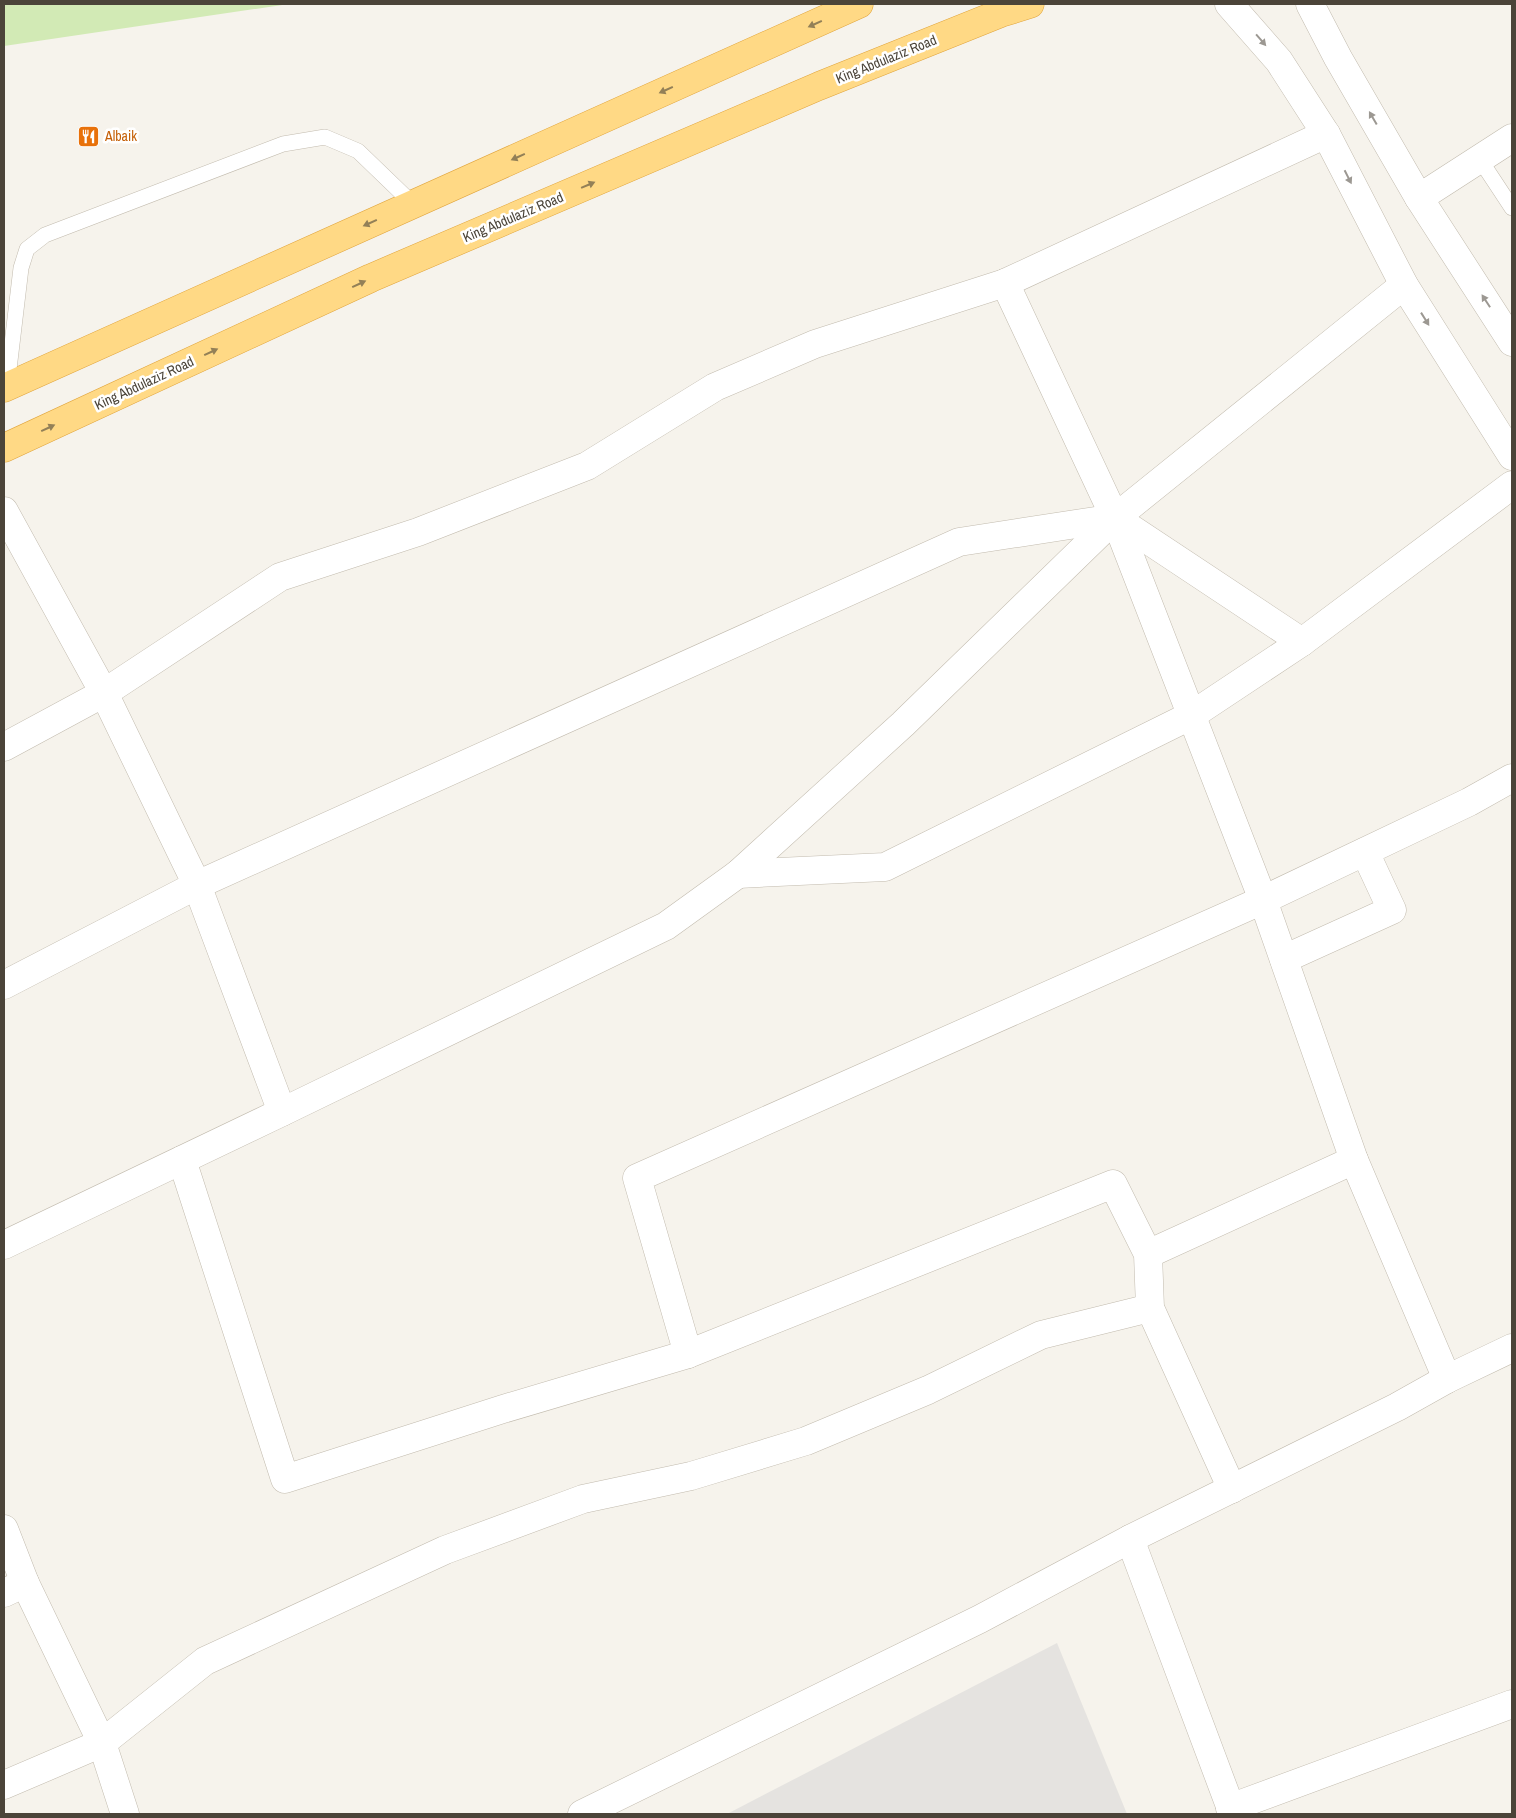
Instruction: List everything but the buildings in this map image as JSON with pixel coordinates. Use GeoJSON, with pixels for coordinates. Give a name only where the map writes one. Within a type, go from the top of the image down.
{"type":"FeatureCollection","features":[{"type":"Feature","properties":{"kind":"highway"},"geometry":{"type":"LineString","coordinates":[[6,387],[859,4]]}},
{"type":"Feature","properties":{"kind":"highway","name":"King Abdulaziz Road"},"geometry":{"type":"LineString","coordinates":[[4,448],[380,274],[819,86],[1001,13],[1030,4]]}},
{"type":"Feature","properties":{"kind":"street"},"geometry":{"type":"LineString","coordinates":[[1228,4],[1279,61],[1326,134],[1404,285],[1512,456]]}},
{"type":"Feature","properties":{"kind":"street"},"geometry":{"type":"LineString","coordinates":[[1310,4],[1338,58],[1419,198],[1512,342]]}},
{"type":"Feature","properties":{"kind":"street"},"geometry":{"type":"LineString","coordinates":[[4,747],[104,693],[280,577],[418,532],[587,466],[714,386],[815,344],[1005,283],[1326,134]]}},
{"type":"Feature","properties":{"kind":"street"},"geometry":{"type":"LineString","coordinates":[[1419,198],[1478,158],[1512,138]]}},
{"type":"Feature","properties":{"kind":"street"},"geometry":{"type":"LineString","coordinates":[[1005,283],[1115,518],[1263,900],[1354,1160],[1446,1379]]}},
{"type":"Feature","properties":{"kind":"street"},"geometry":{"type":"LineString","coordinates":[[4,1245],[666,926],[738,874],[903,724],[1115,518],[1404,285]]}},
{"type":"Feature","properties":{"kind":"street"},"geometry":{"type":"LineString","coordinates":[[738,874],[885,867],[1192,715],[1302,642],[1512,484]]}},
{"type":"Feature","properties":{"kind":"street"},"geometry":{"type":"LineString","coordinates":[[4,511],[104,693],[197,885],[282,1112]]}},
{"type":"Feature","properties":{"kind":"street"},"geometry":{"type":"LineString","coordinates":[[4,985],[197,885],[959,542],[1115,518],[1302,642]]}},
{"type":"Feature","properties":{"kind":"street"},"geometry":{"type":"LineString","coordinates":[[688,1354],[637,1178],[1263,900],[1470,802],[1512,778]]}},
{"type":"Feature","properties":{"kind":"street"},"geometry":{"type":"LineString","coordinates":[[1284,959],[1392,910],[1365,852]]}},
{"type":"Feature","properties":{"kind":"street"},"geometry":{"type":"LineString","coordinates":[[182,1160],[286,1479],[512,1407],[688,1354],[1114,1184],[1148,1254],[1150,1308],[1232,1489]]}},
{"type":"Feature","properties":{"kind":"street"},"geometry":{"type":"LineString","coordinates":[[1148,1254],[1354,1160]]}},
{"type":"Feature","properties":{"kind":"street"},"geometry":{"type":"LineString","coordinates":[[4,1785],[102,1743],[205,1661],[445,1550],[583,1499],[692,1476],[806,1441],[928,1390],[1040,1335],[1150,1308]]}},
{"type":"Feature","properties":{"kind":"street"},"geometry":{"type":"LineString","coordinates":[[582,1814],[980,1619],[1130,1539],[1397,1407],[1446,1379],[1512,1348]]}},
{"type":"Feature","properties":{"kind":"street"},"geometry":{"type":"LineString","coordinates":[[4,1529],[14,1588],[102,1743],[125,1814]]}},
{"type":"Feature","properties":{"kind":"street"},"geometry":{"type":"LineString","coordinates":[[1130,1539],[1231,1811],[1512,1704]]}},
{"type":"Feature","properties":{"kind":"lane"},"geometry":{"type":"LineString","coordinates":[[6,387],[21,268],[27,249],[45,235],[283,144],[325,138],[358,151],[413,204]]}},
{"type":"Feature","properties":{"kind":"lane"},"geometry":{"type":"LineString","coordinates":[[1478,158],[1512,208]]}},
{"type":"Feature","properties":{"kind":"green space"},"geometry":{"type":"Polygon","coordinates":[[[4,4],[289,4],[4,46],[4,4]]]}},
{"type":"Feature","properties":{"kind":"shaded area"},"geometry":{"type":"Polygon","coordinates":[[[1057,1643],[1127,1814],[727,1814],[1057,1643]]]}},
{"type":"Feature","properties":{"kind":"place","name":"Albaik"},"geometry":{"type":"Point","coordinates":[89,136]}}]}
